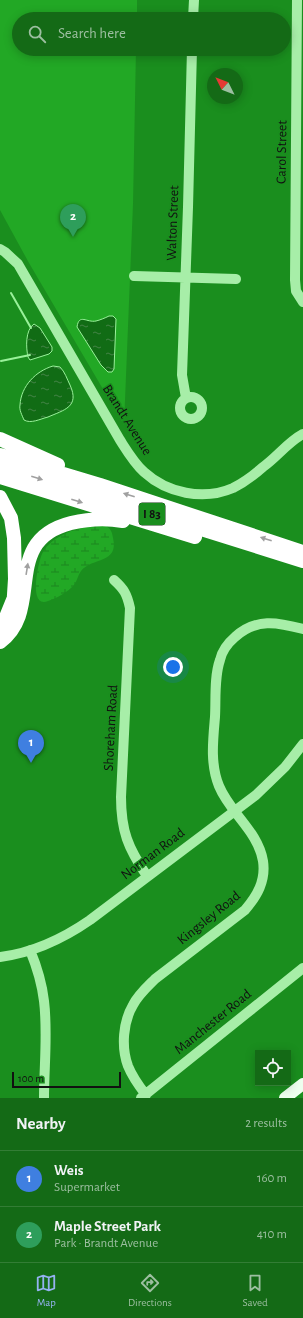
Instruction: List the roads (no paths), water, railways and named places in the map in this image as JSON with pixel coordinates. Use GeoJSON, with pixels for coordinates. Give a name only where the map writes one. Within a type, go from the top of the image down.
{"type":"FeatureCollection","features":[{"type":"Feature","properties":{"kind":"highway"},"geometry":{"type":"LineString","coordinates":[[0,439],[100,485]]}},
{"type":"Feature","properties":{"kind":"highway","name":"I 83"},"geometry":{"type":"LineString","coordinates":[[0,455],[100,485],[303,552]]}},
{"type":"Feature","properties":{"kind":"highway","name":"I 83"},"geometry":{"type":"LineString","coordinates":[[0,466],[303,561]]}},
{"type":"Feature","properties":{"kind":"highway"},"geometry":{"type":"LineString","coordinates":[[0,477],[160,527],[303,568]]}},
{"type":"Feature","properties":{"kind":"highway"},"geometry":{"type":"LineString","coordinates":[[0,497],[11,518],[14,538],[15,579],[13,600],[14,608],[11,618],[0,634]]}},
{"type":"Feature","properties":{"kind":"highway"},"geometry":{"type":"LineString","coordinates":[[0,642],[5,639],[13,629],[18,619],[28,562],[31,554],[40,539],[49,532],[57,527],[95,519],[118,520],[149,527],[160,527]]}},
{"type":"Feature","properties":{"kind":"highway"},"geometry":{"type":"LineString","coordinates":[[0,626],[6,617],[13,600]]}},
{"type":"Feature","properties":{"kind":"main road"},"geometry":{"type":"LineString","coordinates":[[285,1098],[303,1084]]}},
{"type":"Feature","properties":{"kind":"street"},"geometry":{"type":"LineString","coordinates":[[193,12],[194,0]]}},
{"type":"Feature","properties":{"kind":"street","name":"Carol Street"},"geometry":{"type":"LineString","coordinates":[[297,0],[300,107],[295,280],[296,290],[303,302]]}},
{"type":"Feature","properties":{"kind":"street","name":"Walton Street"},"geometry":{"type":"LineString","coordinates":[[186,398],[182,375],[192,56]]}},
{"type":"Feature","properties":{"kind":"street","name":"Brandt Avenue"},"geometry":{"type":"LineString","coordinates":[[0,249],[18,264],[120,440],[138,466],[158,482],[174,490],[190,493],[214,493],[228,490],[240,484],[264,467],[294,440],[303,434]]}},
{"type":"Feature","properties":{"kind":"street"},"geometry":{"type":"LineString","coordinates":[[134,276],[236,279]]}},
{"type":"Feature","properties":{"kind":"street","name":"Shoreham Road"},"geometry":{"type":"LineString","coordinates":[[114,580],[124,589],[128,597],[130,608],[121,797],[122,818],[128,846],[147,876]]}},
{"type":"Feature","properties":{"kind":"street","name":"Kingsley Road"},"geometry":{"type":"LineString","coordinates":[[144,1096],[128,1066],[124,1043],[125,1028],[132,1005],[155,979],[245,910],[253,900],[262,881],[263,862],[258,846],[219,786],[215,774],[213,763],[216,687],[219,660],[232,640],[240,632],[258,624],[276,623],[303,629]]}},
{"type":"Feature","properties":{"kind":"street","name":"Norman Road"},"geometry":{"type":"LineString","coordinates":[[0,958],[30,950],[58,939],[79,928],[234,811],[271,781],[300,756],[303,744]]}},
{"type":"Feature","properties":{"kind":"street"},"geometry":{"type":"LineString","coordinates":[[30,950],[36,966],[44,1001],[44,1098]]}},
{"type":"Feature","properties":{"kind":"street","name":"Manchester Road"},"geometry":{"type":"LineString","coordinates":[[144,1096],[303,968]]}},
{"type":"Feature","properties":{"kind":"water"},"geometry":{"type":"Polygon","coordinates":[[[113,316],[116,319],[114,369],[112,372],[108,372],[101,365],[77,327],[78,323],[82,319],[96,321],[113,316]]]}},
{"type":"Feature","properties":{"kind":"water"},"geometry":{"type":"Polygon","coordinates":[[[34,324],[40,328],[52,347],[52,351],[49,354],[30,360],[27,353],[27,339],[29,330],[34,324]]]}},
{"type":"Feature","properties":{"kind":"water"},"geometry":{"type":"Polygon","coordinates":[[[53,366],[60,367],[66,376],[73,392],[72,403],[65,410],[48,417],[33,421],[24,420],[20,407],[21,398],[26,386],[35,376],[53,366]]]}},
{"type":"Feature","properties":{"kind":"waterway"},"geometry":{"type":"LineString","coordinates":[[11,293],[31,328]]}},
{"type":"Feature","properties":{"kind":"waterway"},"geometry":{"type":"LineString","coordinates":[[1,361],[30,355]]}},
{"type":"Feature","properties":{"kind":"place","name":"Maple Street Park"},"geometry":{"type":"Point","coordinates":[73,237]}},
{"type":"Feature","properties":{"kind":"place","name":"Weis"},"geometry":{"type":"Point","coordinates":[31,763]}}]}
